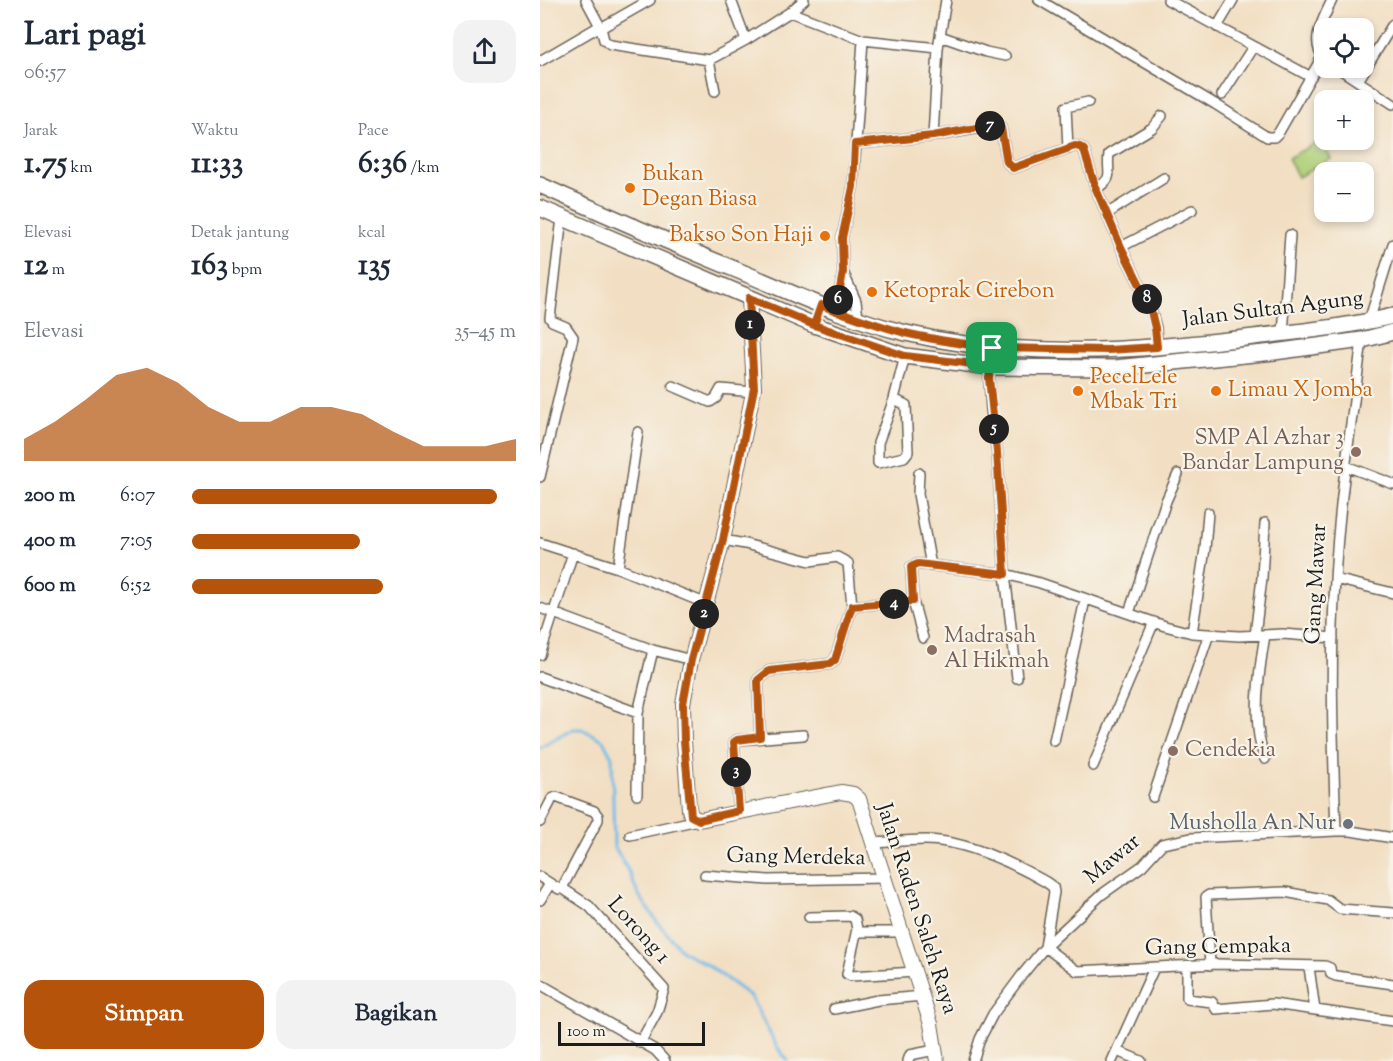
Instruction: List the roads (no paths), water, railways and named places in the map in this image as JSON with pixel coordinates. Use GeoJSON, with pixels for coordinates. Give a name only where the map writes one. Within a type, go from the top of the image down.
{"type":"FeatureCollection","features":[{"type":"Feature","properties":{"kind":"main road","name":"Jalan Sultan Agung"},"geometry":{"type":"LineString","coordinates":[[540,185],[836,311],[914,335],[992,348],[1108,350],[1157,347],[1283,334],[1393,316]]}},
{"type":"Feature","properties":{"kind":"main road","name":"Jalan Sultan Agung"},"geometry":{"type":"LineString","coordinates":[[540,208],[814,325],[905,356],[991,366],[1115,368],[1223,358],[1362,340],[1393,332]]}},
{"type":"Feature","properties":{"kind":"main road"},"geometry":{"type":"LineString","coordinates":[[595,232],[603,213]]}},
{"type":"Feature","properties":{"kind":"main road"},"geometry":{"type":"LineString","coordinates":[[814,325],[821,305]]}},
{"type":"Feature","properties":{"kind":"street"},"geometry":{"type":"LineString","coordinates":[[586,0],[601,27],[604,40],[610,45],[709,60],[746,40],[790,12],[804,0]]}},
{"type":"Feature","properties":{"kind":"street"},"geometry":{"type":"LineString","coordinates":[[540,61],[650,0]]}},
{"type":"Feature","properties":{"kind":"street"},"geometry":{"type":"LineString","coordinates":[[731,0],[746,40]]}},
{"type":"Feature","properties":{"kind":"street"},"geometry":{"type":"LineString","coordinates":[[933,136],[938,48],[946,0]]}},
{"type":"Feature","properties":{"kind":"street"},"geometry":{"type":"LineString","coordinates":[[1039,0],[1267,137],[1274,137],[1279,132],[1314,73]]}},
{"type":"Feature","properties":{"kind":"street"},"geometry":{"type":"LineString","coordinates":[[1168,0],[1311,77]]}},
{"type":"Feature","properties":{"kind":"street"},"geometry":{"type":"LineString","coordinates":[[1217,27],[1233,0]]}},
{"type":"Feature","properties":{"kind":"street"},"geometry":{"type":"LineString","coordinates":[[1320,0],[1331,3],[1325,18]]}},
{"type":"Feature","properties":{"kind":"street"},"geometry":{"type":"LineString","coordinates":[[790,12],[863,40],[938,48]]}},
{"type":"Feature","properties":{"kind":"street"},"geometry":{"type":"LineString","coordinates":[[1358,81],[1393,24]]}},
{"type":"Feature","properties":{"kind":"street"},"geometry":{"type":"LineString","coordinates":[[940,36],[1005,56]]}},
{"type":"Feature","properties":{"kind":"street"},"geometry":{"type":"LineString","coordinates":[[836,311],[843,272],[842,238],[853,187],[863,40]]}},
{"type":"Feature","properties":{"kind":"street"},"geometry":{"type":"LineString","coordinates":[[1222,95],[1253,47]]}},
{"type":"Feature","properties":{"kind":"street"},"geometry":{"type":"LineString","coordinates":[[709,60],[715,91]]}},
{"type":"Feature","properties":{"kind":"street"},"geometry":{"type":"LineString","coordinates":[[1353,78],[1393,104]]}},
{"type":"Feature","properties":{"kind":"street"},"geometry":{"type":"LineString","coordinates":[[1068,149],[1066,107],[1088,102]]}},
{"type":"Feature","properties":{"kind":"street"},"geometry":{"type":"LineString","coordinates":[[1096,189],[1107,182],[1110,177],[1109,154],[1152,128],[1162,116]]}},
{"type":"Feature","properties":{"kind":"street"},"geometry":{"type":"LineString","coordinates":[[855,144],[933,136],[998,124],[1001,128],[1007,162],[1013,168],[1075,146],[1080,147],[1084,150],[1096,189],[1121,247],[1149,303],[1157,347]]}},
{"type":"Feature","properties":{"kind":"street"},"geometry":{"type":"LineString","coordinates":[[1108,213],[1164,178]]}},
{"type":"Feature","properties":{"kind":"street"},"geometry":{"type":"LineString","coordinates":[[1121,247],[1192,210]]}},
{"type":"Feature","properties":{"kind":"street"},"geometry":{"type":"LineString","coordinates":[[540,477],[573,337],[569,329],[550,318],[562,218]]}},
{"type":"Feature","properties":{"kind":"street"},"geometry":{"type":"LineString","coordinates":[[1283,334],[1290,235]]}},
{"type":"Feature","properties":{"kind":"street"},"geometry":{"type":"LineString","coordinates":[[1369,321],[1393,243]]}},
{"type":"Feature","properties":{"kind":"street"},"geometry":{"type":"LineString","coordinates":[[843,272],[856,301],[858,318]]}},
{"type":"Feature","properties":{"kind":"street"},"geometry":{"type":"LineString","coordinates":[[699,820],[691,816],[689,809],[683,704],[691,660],[723,540],[753,392],[749,298]]}},
{"type":"Feature","properties":{"kind":"street","name":"Gang Mawar"},"geometry":{"type":"LineString","coordinates":[[1336,831],[1332,689],[1335,579],[1346,465],[1362,340]]}},
{"type":"Feature","properties":{"kind":"street"},"geometry":{"type":"LineString","coordinates":[[894,399],[906,405],[908,452],[904,457],[878,463],[878,443],[894,399],[905,356]]}},
{"type":"Feature","properties":{"kind":"street"},"geometry":{"type":"LineString","coordinates":[[991,366],[989,378],[997,452],[1005,574],[1017,678]]}},
{"type":"Feature","properties":{"kind":"street"},"geometry":{"type":"LineString","coordinates":[[673,386],[710,402],[716,398],[721,389],[753,392]]}},
{"type":"Feature","properties":{"kind":"street"},"geometry":{"type":"LineString","coordinates":[[618,568],[638,432]]}},
{"type":"Feature","properties":{"kind":"street"},"geometry":{"type":"LineString","coordinates":[[1346,465],[1393,484]]}},
{"type":"Feature","properties":{"kind":"street"},"geometry":{"type":"LineString","coordinates":[[919,473],[918,494],[931,566]]}},
{"type":"Feature","properties":{"kind":"street"},"geometry":{"type":"LineString","coordinates":[[1129,613],[1166,501],[1178,474]]}},
{"type":"Feature","properties":{"kind":"street"},"geometry":{"type":"LineString","coordinates":[[1192,633],[1208,513]]}},
{"type":"Feature","properties":{"kind":"street"},"geometry":{"type":"LineString","coordinates":[[1265,523],[1258,731],[1265,759]]}},
{"type":"Feature","properties":{"kind":"street"},"geometry":{"type":"LineString","coordinates":[[723,540],[810,561],[828,558],[843,559],[848,563],[852,606],[835,660],[830,664],[769,671],[761,676],[758,680],[760,737]]}},
{"type":"Feature","properties":{"kind":"street"},"geometry":{"type":"LineString","coordinates":[[540,543],[618,568],[707,604]]}},
{"type":"Feature","properties":{"kind":"street"},"geometry":{"type":"LineString","coordinates":[[540,655],[573,553]]}},
{"type":"Feature","properties":{"kind":"street"},"geometry":{"type":"LineString","coordinates":[[923,638],[913,601],[911,567],[918,564],[1005,574],[1040,583],[1085,600],[1192,633],[1283,634],[1333,638]]}},
{"type":"Feature","properties":{"kind":"street"},"geometry":{"type":"LineString","coordinates":[[1335,579],[1393,593]]}},
{"type":"Feature","properties":{"kind":"street"},"geometry":{"type":"LineString","coordinates":[[1054,741],[1085,600]]}},
{"type":"Feature","properties":{"kind":"street"},"geometry":{"type":"LineString","coordinates":[[852,606],[913,601]]}},
{"type":"Feature","properties":{"kind":"street"},"geometry":{"type":"LineString","coordinates":[[540,608],[653,650],[691,660]]}},
{"type":"Feature","properties":{"kind":"street"},"geometry":{"type":"LineString","coordinates":[[1093,766],[1154,622]]}},
{"type":"Feature","properties":{"kind":"street"},"geometry":{"type":"LineString","coordinates":[[1153,797],[1209,634]]}},
{"type":"Feature","properties":{"kind":"street"},"geometry":{"type":"LineString","coordinates":[[637,795],[638,713],[653,650]]}},
{"type":"Feature","properties":{"kind":"street"},"geometry":{"type":"LineString","coordinates":[[540,677],[638,713]]}},
{"type":"Feature","properties":{"kind":"street"},"geometry":{"type":"LineString","coordinates":[[739,811],[734,742],[760,737],[802,735]]}},
{"type":"Feature","properties":{"kind":"street","name":"Jalan Raden Saleh Raya"},"geometry":{"type":"LineString","coordinates":[[699,820],[841,792],[854,794],[859,799],[903,932],[931,1024],[936,1056]]}},
{"type":"Feature","properties":{"kind":"street"},"geometry":{"type":"LineString","coordinates":[[540,822],[552,799],[556,797],[594,811],[598,816],[562,888],[559,889],[540,876]]}},
{"type":"Feature","properties":{"kind":"street"},"geometry":{"type":"LineString","coordinates":[[630,835],[699,820]]}},
{"type":"Feature","properties":{"kind":"street","name":"Mawar"},"geometry":{"type":"LineString","coordinates":[[973,1061],[980,1039],[993,1014],[1045,947],[1101,895],[1142,866],[1162,844],[1192,838],[1336,831],[1351,831],[1393,838]]}},
{"type":"Feature","properties":{"kind":"street"},"geometry":{"type":"LineString","coordinates":[[874,843],[927,840],[951,843],[1002,859],[1046,882],[1053,887],[1054,892],[1045,947]]}},
{"type":"Feature","properties":{"kind":"street","name":"Gang Merdeka"},"geometry":{"type":"LineString","coordinates":[[705,875],[768,880],[886,878]]}},
{"type":"Feature","properties":{"kind":"street"},"geometry":{"type":"LineString","coordinates":[[540,900],[550,884]]}},
{"type":"Feature","properties":{"kind":"street","name":"Lorong 1"},"geometry":{"type":"LineString","coordinates":[[562,888],[589,906],[664,989],[657,1012],[640,1043]]}},
{"type":"Feature","properties":{"kind":"street"},"geometry":{"type":"LineString","coordinates":[[1210,965],[1206,897],[1209,895],[1285,892],[1328,900],[1340,909],[1393,913]]}},
{"type":"Feature","properties":{"kind":"street"},"geometry":{"type":"LineString","coordinates":[[809,917],[850,916],[855,919],[857,929],[847,974],[915,972]]}},
{"type":"Feature","properties":{"kind":"street"},"geometry":{"type":"LineString","coordinates":[[857,929],[861,932],[903,932]]}},
{"type":"Feature","properties":{"kind":"street","name":"Gang Cempaka"},"geometry":{"type":"LineString","coordinates":[[1045,947],[1077,971],[1210,965],[1325,966],[1330,968],[1331,974],[1336,976],[1393,984]]}},
{"type":"Feature","properties":{"kind":"street"},"geometry":{"type":"LineString","coordinates":[[1187,966],[1186,999],[1212,1002],[1216,1009],[1273,1004],[1393,1021]]}},
{"type":"Feature","properties":{"kind":"street"},"geometry":{"type":"LineString","coordinates":[[1309,967],[1316,1010]]}},
{"type":"Feature","properties":{"kind":"street"},"geometry":{"type":"LineString","coordinates":[[1112,1061],[1154,968]]}},
{"type":"Feature","properties":{"kind":"street"},"geometry":{"type":"LineString","coordinates":[[540,984],[655,1050],[665,1061]]}},
{"type":"Feature","properties":{"kind":"street"},"geometry":{"type":"LineString","coordinates":[[834,1009],[878,1000],[923,996]]}},
{"type":"Feature","properties":{"kind":"street"},"geometry":{"type":"LineString","coordinates":[[1117,1051],[1141,1061]]}},
{"type":"Feature","properties":{"kind":"street"},"geometry":{"type":"LineString","coordinates":[[908,1061],[910,1055],[936,1056]]}},
{"type":"Feature","properties":{"kind":"waterway"},"geometry":{"type":"LineString","coordinates":[[540,748],[573,729],[582,729],[603,740],[612,757],[614,846],[637,892],[657,922],[682,951],[709,966],[750,996],[777,1047],[788,1061]]}},
{"type":"Feature","properties":{"kind":"place","name":"Bukan Degan Biasa"},"geometry":{"type":"Point","coordinates":[630,188]}},
{"type":"Feature","properties":{"kind":"place","name":"Bakso Son Haji"},"geometry":{"type":"Point","coordinates":[825,236]}},
{"type":"Feature","properties":{"kind":"place","name":"Ketoprak Cirebon"},"geometry":{"type":"Point","coordinates":[872,292]}},
{"type":"Feature","properties":{"kind":"place","name":"PecelLele Mbak Tri"},"geometry":{"type":"Point","coordinates":[1078,391]}},
{"type":"Feature","properties":{"kind":"place","name":"Limau X Jomba"},"geometry":{"type":"Point","coordinates":[1216,391]}},
{"type":"Feature","properties":{"kind":"place","name":"SMP Al Azhar 3 Bandar Lampung"},"geometry":{"type":"Point","coordinates":[1356,452]}},
{"type":"Feature","properties":{"kind":"place","name":"Madrasah Al Hikmah"},"geometry":{"type":"Point","coordinates":[932,650]}},
{"type":"Feature","properties":{"kind":"place","name":"Cendekia"},"geometry":{"type":"Point","coordinates":[1173,751]}},
{"type":"Feature","properties":{"kind":"place","name":"Musholla An Nur"},"geometry":{"type":"Point","coordinates":[1348,824]}}]}
